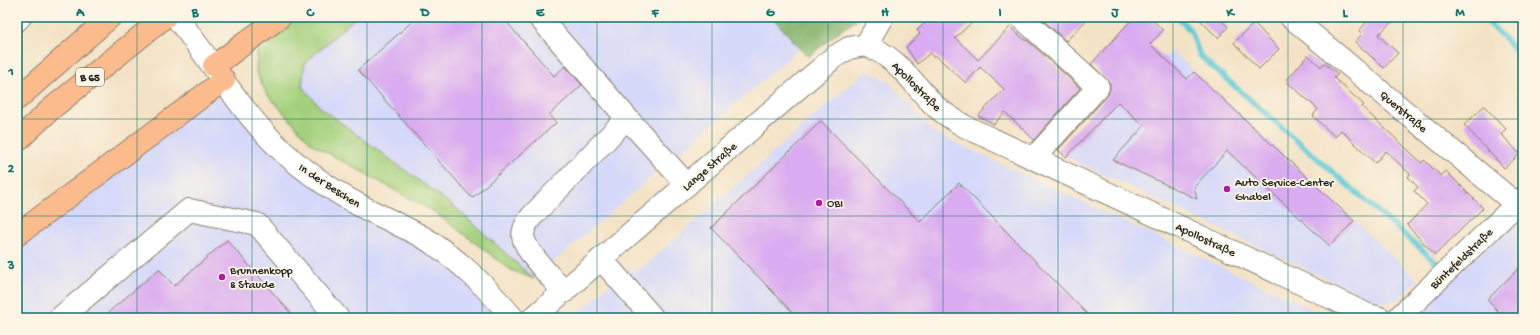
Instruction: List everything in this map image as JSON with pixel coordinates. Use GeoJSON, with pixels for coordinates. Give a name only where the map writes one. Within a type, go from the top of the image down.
{"type":"FeatureCollection","features":[{"type":"Feature","properties":{"kind":"highway","name":"B 65"},"geometry":{"type":"LineString","coordinates":[[17,99],[110,17]]}},
{"type":"Feature","properties":{"kind":"highway","name":"B 65"},"geometry":{"type":"LineString","coordinates":[[17,141],[50,109],[166,17]]}},
{"type":"Feature","properties":{"kind":"highway"},"geometry":{"type":"LineString","coordinates":[[17,235],[219,73],[280,17]]}},
{"type":"Feature","properties":{"kind":"street"},"geometry":{"type":"LineString","coordinates":[[17,20],[20,17]]}},
{"type":"Feature","properties":{"kind":"street","name":"In der Beschen"},"geometry":{"type":"LineString","coordinates":[[176,17],[272,140],[295,162],[360,205],[426,240],[456,261],[484,284],[513,318]]}},
{"type":"Feature","properties":{"kind":"street"},"geometry":{"type":"LineString","coordinates":[[539,17],[687,185]]}},
{"type":"Feature","properties":{"kind":"street"},"geometry":{"type":"LineString","coordinates":[[866,45],[882,17]]}},
{"type":"Feature","properties":{"kind":"street"},"geometry":{"type":"LineString","coordinates":[[1021,17],[1098,88],[1034,158]]}},
{"type":"Feature","properties":{"kind":"street","name":"Querstraße"},"geometry":{"type":"LineString","coordinates":[[1292,17],[1520,201]]}},
{"type":"Feature","properties":{"kind":"street","name":"Apollostraße"},"geometry":{"type":"LineString","coordinates":[[866,45],[879,50],[896,62],[934,104],[948,116],[964,126],[1366,314],[1380,318]]}},
{"type":"Feature","properties":{"kind":"street","name":"Lange Straße"},"geometry":{"type":"LineString","coordinates":[[533,318],[602,260],[834,56],[849,48],[866,45]]}},
{"type":"Feature","properties":{"kind":"street"},"geometry":{"type":"LineString","coordinates":[[564,292],[527,246],[523,234],[525,226],[532,216],[627,118]]}},
{"type":"Feature","properties":{"kind":"street","name":"Büntefeldstraße"},"geometry":{"type":"LineString","coordinates":[[1398,318],[1520,201]]}},
{"type":"Feature","properties":{"kind":"street"},"geometry":{"type":"LineString","coordinates":[[60,318],[189,210],[257,224],[338,318]]}},
{"type":"Feature","properties":{"kind":"street"},"geometry":{"type":"LineString","coordinates":[[602,260],[652,318]]}},
{"type":"Feature","properties":{"kind":"shaded area"},"geometry":{"type":"Polygon","coordinates":[[[356,17],[772,17],[800,48],[534,279],[457,209],[320,107],[302,86],[305,63],[356,17]]]}},
{"type":"Feature","properties":{"kind":"shaded area","name":"Auto Service-Center Ghabel"},"geometry":{"type":"Polygon","coordinates":[[[1172,51],[1418,280],[1397,299],[1387,302],[1375,301],[1066,157],[1118,102],[1124,107],[1136,89],[1172,51]]]}},
{"type":"Feature","properties":{"kind":"shaded area"},"geometry":{"type":"Polygon","coordinates":[[[867,70],[888,81],[935,133],[1331,318],[573,318],[629,267],[635,274],[867,70]]]}},
{"type":"Feature","properties":{"kind":"shaded area"},"geometry":{"type":"Polygon","coordinates":[[[224,80],[272,140],[401,225],[513,318],[17,318],[17,235],[224,80]]]}},
{"type":"Feature","properties":{"kind":"shaded area"},"geometry":{"type":"Polygon","coordinates":[[[1523,213],[1523,318],[1411,318],[1523,213]]]}},
{"type":"Feature","properties":{"kind":"green space"},"geometry":{"type":"Polygon","coordinates":[[[298,17],[356,17],[305,63],[302,86],[320,107],[457,209],[534,279],[511,270],[436,213],[312,144],[266,93],[256,72],[257,52],[298,17]]]}},
{"type":"Feature","properties":{"kind":"green space"},"geometry":{"type":"Polygon","coordinates":[[[772,17],[861,17],[837,33],[808,57],[772,17]]]}},
{"type":"Feature","properties":{"kind":"building"},"geometry":{"type":"Polygon","coordinates":[[[417,17],[502,17],[554,76],[565,66],[582,85],[549,115],[556,123],[472,198],[358,70],[417,17]]]}},
{"type":"Feature","properties":{"kind":"building"},"geometry":{"type":"Polygon","coordinates":[[[932,17],[978,17],[955,38],[978,60],[1010,27],[1026,41],[1027,40],[1080,88],[1034,140],[1005,112],[994,124],[978,116],[1004,89],[980,67],[966,83],[935,55],[933,57],[930,53],[917,64],[906,47],[920,34],[917,30],[932,17]]]}},
{"type":"Feature","properties":{"kind":"building"},"geometry":{"type":"Polygon","coordinates":[[[1048,17],[1089,17],[1066,41],[1044,21],[1048,17]]]}},
{"type":"Feature","properties":{"kind":"building"},"geometry":{"type":"Polygon","coordinates":[[[1134,17],[1149,17],[1163,30],[1150,44],[1187,79],[1194,72],[1354,221],[1330,246],[1227,151],[1194,187],[1197,199],[1113,160],[1144,126],[1118,102],[1066,157],[1058,150],[1108,95],[1110,83],[1091,64],[1134,17]]]}},
{"type":"Feature","properties":{"kind":"building"},"geometry":{"type":"Polygon","coordinates":[[[1197,17],[1218,17],[1228,27],[1218,38],[1197,17]]]}},
{"type":"Feature","properties":{"kind":"building"},"geometry":{"type":"Polygon","coordinates":[[[1371,17],[1397,17],[1378,35],[1398,53],[1384,68],[1355,42],[1362,34],[1359,31],[1371,17]]]}},
{"type":"Feature","properties":{"kind":"building"},"geometry":{"type":"Polygon","coordinates":[[[1254,23],[1279,49],[1259,69],[1234,43],[1254,23]]]}},
{"type":"Feature","properties":{"kind":"building"},"geometry":{"type":"Polygon","coordinates":[[[1308,55],[1321,67],[1324,63],[1338,74],[1334,78],[1364,105],[1362,107],[1422,163],[1424,160],[1441,176],[1446,171],[1483,208],[1435,255],[1407,225],[1427,204],[1414,191],[1418,187],[1408,177],[1410,174],[1386,151],[1375,163],[1341,130],[1335,137],[1313,116],[1318,109],[1286,81],[1308,55]]]}},
{"type":"Feature","properties":{"kind":"building"},"geometry":{"type":"Polygon","coordinates":[[[1484,106],[1506,129],[1501,134],[1520,154],[1504,168],[1464,125],[1484,106]]]}},
{"type":"Feature","properties":{"kind":"building","name":"OBI"},"geometry":{"type":"Polygon","coordinates":[[[821,121],[920,222],[959,183],[1091,318],[798,318],[711,228],[821,121]]]}},
{"type":"Feature","properties":{"kind":"building","name":"Brunnenkopp & Staude"},"geometry":{"type":"Polygon","coordinates":[[[227,240],[295,318],[102,318],[159,269],[174,286],[227,240]]]}},
{"type":"Feature","properties":{"kind":"building"},"geometry":{"type":"Polygon","coordinates":[[[1523,264],[1523,318],[1505,318],[1487,300],[1523,264]]]}},
{"type":"Feature","properties":{"kind":"waterway"},"geometry":{"type":"LineString","coordinates":[[1177,17],[1191,31],[1200,56],[1437,263]]}},
{"type":"Feature","properties":{"kind":"waterway"},"geometry":{"type":"LineString","coordinates":[[1483,17],[1523,57]]}},
{"type":"Feature","properties":{"kind":"place","name":"Auto Service-Center Ghabel"},"geometry":{"type":"Point","coordinates":[1227,189]}},
{"type":"Feature","properties":{"kind":"place","name":"OBI"},"geometry":{"type":"Point","coordinates":[819,203]}},
{"type":"Feature","properties":{"kind":"place","name":"Brunnenkopp & Staude"},"geometry":{"type":"Point","coordinates":[222,277]}}]}
